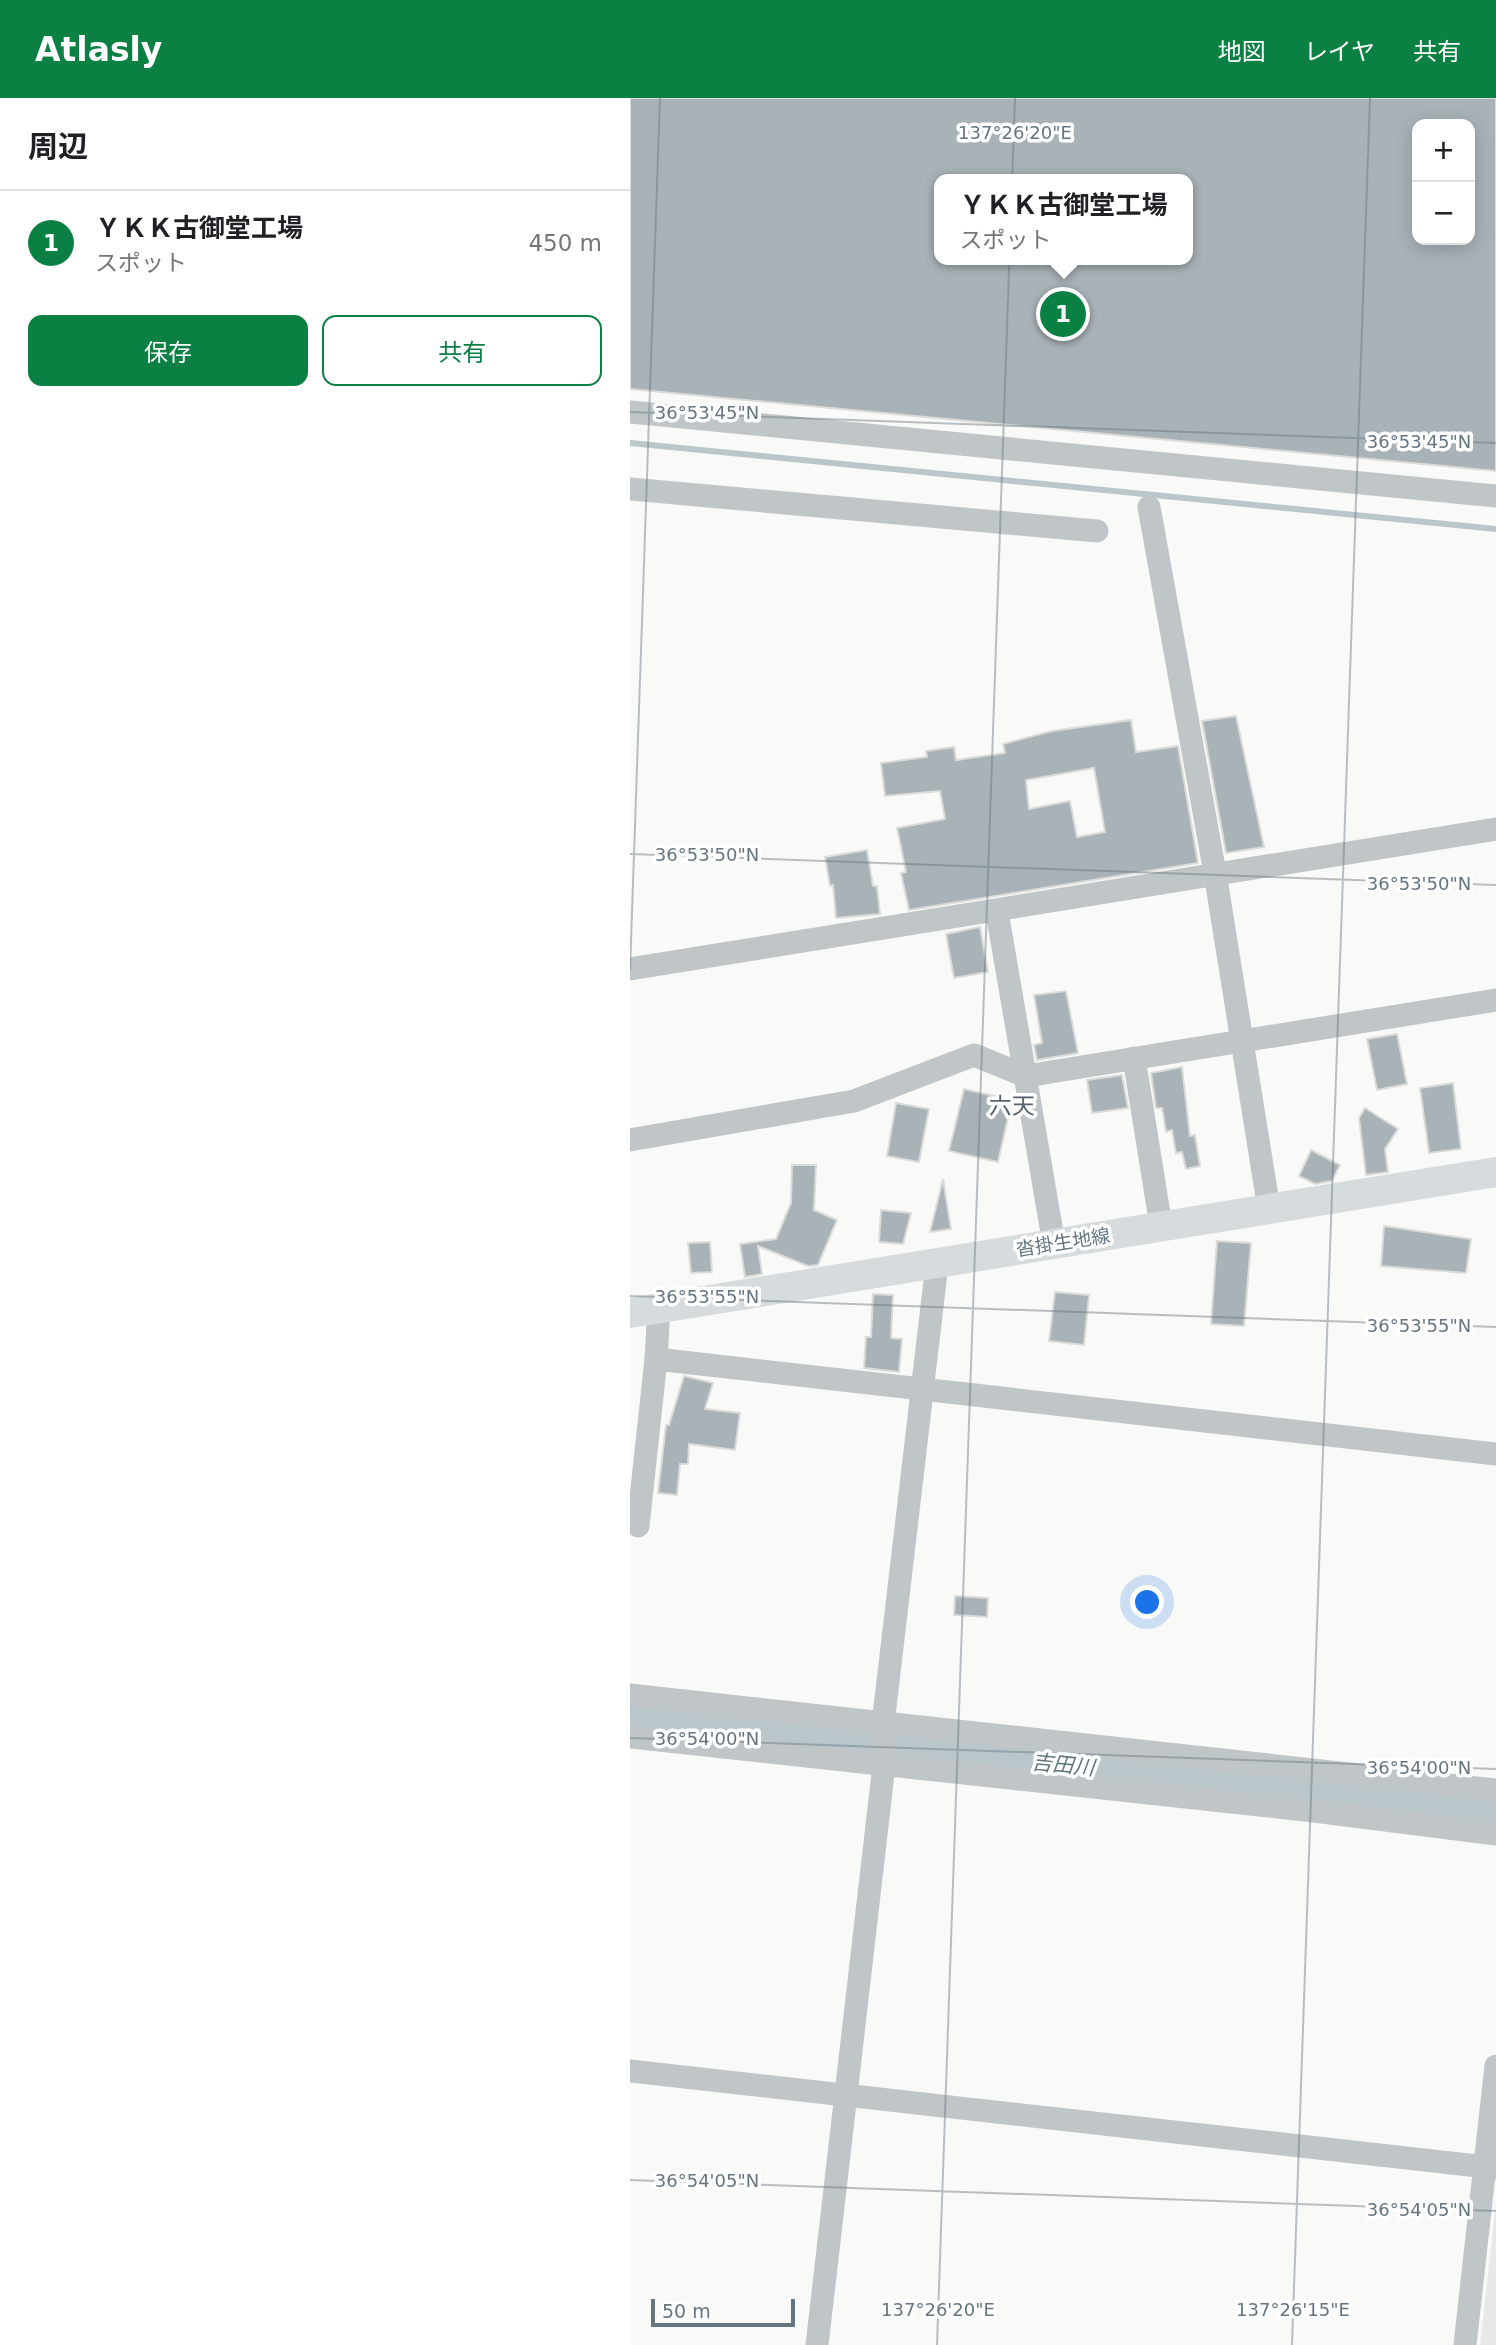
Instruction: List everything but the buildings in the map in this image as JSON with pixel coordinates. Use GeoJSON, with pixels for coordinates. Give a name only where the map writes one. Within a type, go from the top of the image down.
{"type":"FeatureCollection","features":[{"type":"Feature","properties":{"kind":"main road","name":"沓掛生地線"},"geometry":{"type":"LineString","coordinates":[[630,1313],[1496,1172]]}},
{"type":"Feature","properties":{"kind":"street"},"geometry":{"type":"LineString","coordinates":[[630,412],[1496,496]]}},
{"type":"Feature","properties":{"kind":"street"},"geometry":{"type":"LineString","coordinates":[[630,489],[1097,531]]}},
{"type":"Feature","properties":{"kind":"street"},"geometry":{"type":"LineString","coordinates":[[1149,507],[1215,873],[1269,1209]]}},
{"type":"Feature","properties":{"kind":"street"},"geometry":{"type":"LineString","coordinates":[[630,969],[997,912],[1215,873],[1496,829]]}},
{"type":"Feature","properties":{"kind":"street"},"geometry":{"type":"LineString","coordinates":[[997,912],[1054,1244]]}},
{"type":"Feature","properties":{"kind":"street"},"geometry":{"type":"LineString","coordinates":[[630,1140],[854,1101],[974,1055],[1026,1076],[1496,1000]]}},
{"type":"Feature","properties":{"kind":"street"},"geometry":{"type":"LineString","coordinates":[[1134,1058],[1161,1226]]}},
{"type":"Feature","properties":{"kind":"street"},"geometry":{"type":"LineString","coordinates":[[817,2345],[883,1765],[883,1725],[937,1264]]}},
{"type":"Feature","properties":{"kind":"street"},"geometry":{"type":"LineString","coordinates":[[638,1526],[659,1308]]}},
{"type":"Feature","properties":{"kind":"street"},"geometry":{"type":"LineString","coordinates":[[656,1359],[1496,1454]]}},
{"type":"Feature","properties":{"kind":"street"},"geometry":{"type":"LineString","coordinates":[[630,1695],[883,1725],[1496,1790]]}},
{"type":"Feature","properties":{"kind":"street"},"geometry":{"type":"LineString","coordinates":[[630,1737],[1314,1811],[1496,1834]]}},
{"type":"Feature","properties":{"kind":"street"},"geometry":{"type":"LineString","coordinates":[[1465,2345],[1491,2167],[1496,2066]]}},
{"type":"Feature","properties":{"kind":"street"},"geometry":{"type":"LineString","coordinates":[[630,2071],[1491,2167]]}},
{"type":"Feature","properties":{"kind":"shaded area"},"geometry":{"type":"Polygon","coordinates":[[[1496,2203],[1496,2345],[1480,2345],[1496,2203]]]}},
{"type":"Feature","properties":{"kind":"waterway"},"geometry":{"type":"LineString","coordinates":[[630,443],[1496,529]]}},
{"type":"Feature","properties":{"kind":"waterway","name":"吉田川"},"geometry":{"type":"LineString","coordinates":[[630,1715],[1083,1764],[1496,1814]]}},
{"type":"Feature","properties":{"kind":"place","name":"ＹＫＫ古御堂工場"},"geometry":{"type":"Point","coordinates":[1063,314]}},
{"type":"Feature","properties":{"kind":"district","name":"六天"},"geometry":{"type":"Point","coordinates":[1012,1106]}}]}
